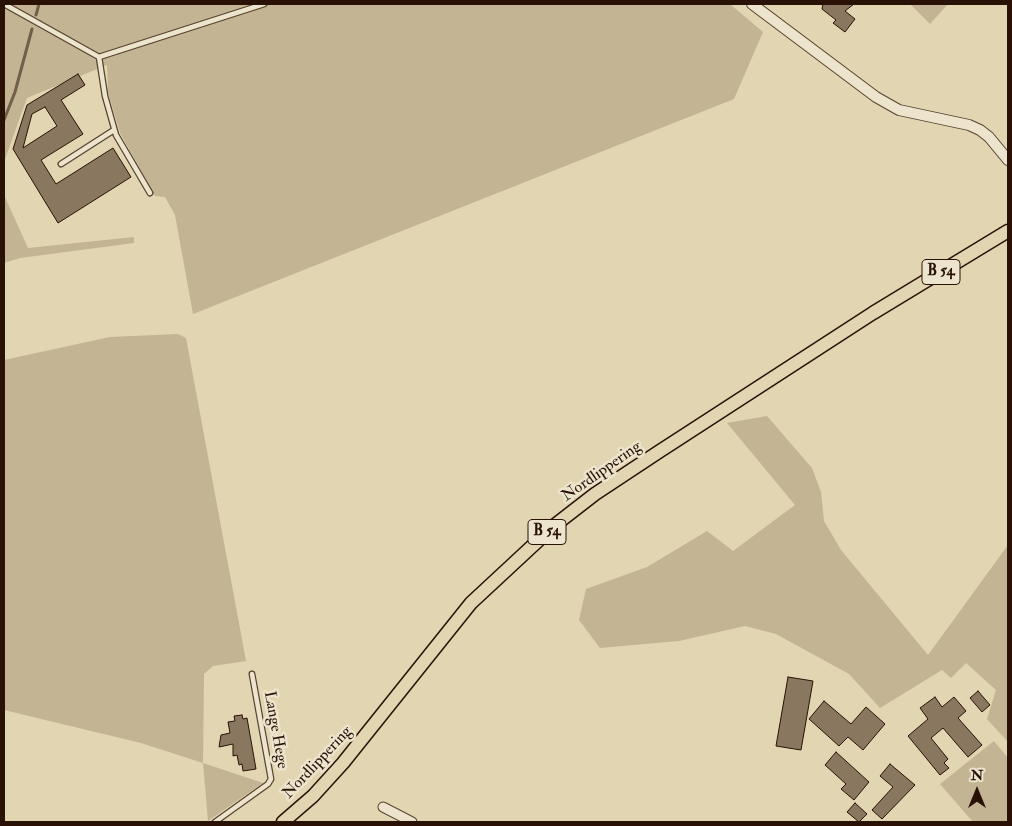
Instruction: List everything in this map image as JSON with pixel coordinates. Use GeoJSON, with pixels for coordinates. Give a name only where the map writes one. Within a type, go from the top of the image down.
{"type":"FeatureCollection","features":[{"type":"Feature","properties":{"kind":"main road","name":"Nordlippering"},"geometry":{"type":"LineString","coordinates":[[283,822],[313,796],[343,763],[471,603],[555,526],[595,494],[668,446],[873,314],[1008,231]]}},
{"type":"Feature","properties":{"kind":"street"},"geometry":{"type":"LineString","coordinates":[[752,4],[876,97],[899,110],[969,125],[980,130],[989,137],[1008,160]]}},
{"type":"Feature","properties":{"kind":"street"},"geometry":{"type":"LineString","coordinates":[[384,807],[412,822]]}},
{"type":"Feature","properties":{"kind":"lane"},"geometry":{"type":"LineString","coordinates":[[4,4],[100,57],[264,4]]}},
{"type":"Feature","properties":{"kind":"lane"},"geometry":{"type":"LineString","coordinates":[[100,57],[105,96],[114,130],[150,193]]}},
{"type":"Feature","properties":{"kind":"lane"},"geometry":{"type":"LineString","coordinates":[[61,164],[114,130]]}},
{"type":"Feature","properties":{"kind":"lane","name":"Lange Hege"},"geometry":{"type":"LineString","coordinates":[[215,822],[268,784],[271,779],[252,674]]}},
{"type":"Feature","properties":{"kind":"shaded area"},"geometry":{"type":"Polygon","coordinates":[[[4,4],[730,4],[763,32],[734,99],[193,314],[175,215],[165,197],[155,196],[120,133],[108,92],[107,65],[27,98],[4,162],[4,4]]]}},
{"type":"Feature","properties":{"kind":"shaded area"},"geometry":{"type":"Polygon","coordinates":[[[910,4],[948,4],[930,24],[910,4]]]}},
{"type":"Feature","properties":{"kind":"shaded area"},"geometry":{"type":"Polygon","coordinates":[[[4,195],[28,248],[134,237],[134,243],[20,258],[4,263],[4,195]]]}},
{"type":"Feature","properties":{"kind":"shaded area"},"geometry":{"type":"Polygon","coordinates":[[[178,334],[186,338],[246,661],[213,666],[204,674],[203,763],[141,743],[4,710],[4,360],[110,337],[178,334]]]}},
{"type":"Feature","properties":{"kind":"shaded area"},"geometry":{"type":"Polygon","coordinates":[[[767,416],[812,468],[821,492],[824,521],[841,550],[928,655],[1008,545],[1008,742],[987,719],[996,690],[966,663],[951,678],[942,670],[880,708],[849,674],[776,634],[745,626],[679,641],[600,648],[579,620],[586,589],[647,567],[707,531],[733,551],[795,505],[727,423],[767,416]]]}},
{"type":"Feature","properties":{"kind":"shaded area"},"geometry":{"type":"Polygon","coordinates":[[[994,741],[1008,758],[1008,822],[973,822],[940,784],[994,741]]]}},
{"type":"Feature","properties":{"kind":"shaded area"},"geometry":{"type":"Polygon","coordinates":[[[203,763],[263,783],[208,821],[203,763]]]}},
{"type":"Feature","properties":{"kind":"building"},"geometry":{"type":"Polygon","coordinates":[[[823,4],[854,4],[845,11],[855,19],[845,32],[833,23],[836,20],[822,9],[823,4]]]}},
{"type":"Feature","properties":{"kind":"building"},"geometry":{"type":"Polygon","coordinates":[[[78,74],[85,85],[61,100],[83,134],[41,160],[56,184],[113,148],[131,177],[58,223],[13,149],[27,105],[78,74]],[[45,107],[32,114],[23,148],[57,126],[45,107]]]}},
{"type":"Feature","properties":{"kind":"building"},"geometry":{"type":"Polygon","coordinates":[[[788,677],[813,681],[801,750],[776,746],[788,677]]]}},
{"type":"Feature","properties":{"kind":"building"},"geometry":{"type":"Polygon","coordinates":[[[978,691],[990,705],[982,712],[970,698],[978,691]]]}},
{"type":"Feature","properties":{"kind":"building"},"geometry":{"type":"Polygon","coordinates":[[[935,697],[942,707],[954,697],[966,711],[958,718],[982,745],[968,757],[943,728],[931,738],[948,759],[944,763],[949,768],[940,775],[908,736],[928,719],[920,708],[935,697]]]}},
{"type":"Feature","properties":{"kind":"building"},"geometry":{"type":"Polygon","coordinates":[[[824,701],[851,724],[866,707],[885,724],[863,750],[848,737],[839,746],[809,719],[824,701]]]}},
{"type":"Feature","properties":{"kind":"building"},"geometry":{"type":"Polygon","coordinates":[[[242,715],[243,719],[247,718],[256,769],[243,771],[242,764],[239,765],[237,755],[233,756],[233,744],[219,747],[221,735],[230,733],[228,722],[235,721],[234,716],[242,715]]]}},
{"type":"Feature","properties":{"kind":"building"},"geometry":{"type":"Polygon","coordinates":[[[836,752],[869,782],[854,800],[841,789],[846,784],[825,765],[836,752]]]}},
{"type":"Feature","properties":{"kind":"building"},"geometry":{"type":"Polygon","coordinates":[[[890,764],[915,785],[882,819],[872,810],[893,787],[880,776],[890,764]]]}},
{"type":"Feature","properties":{"kind":"building"},"geometry":{"type":"Polygon","coordinates":[[[855,803],[867,814],[859,822],[847,812],[855,803]]]}},
{"type":"Feature","properties":{"kind":"waterway"},"geometry":{"type":"LineString","coordinates":[[36,15],[39,4]]}},
{"type":"Feature","properties":{"kind":"waterway"},"geometry":{"type":"LineString","coordinates":[[4,120],[15,92],[32,29]]}}]}
